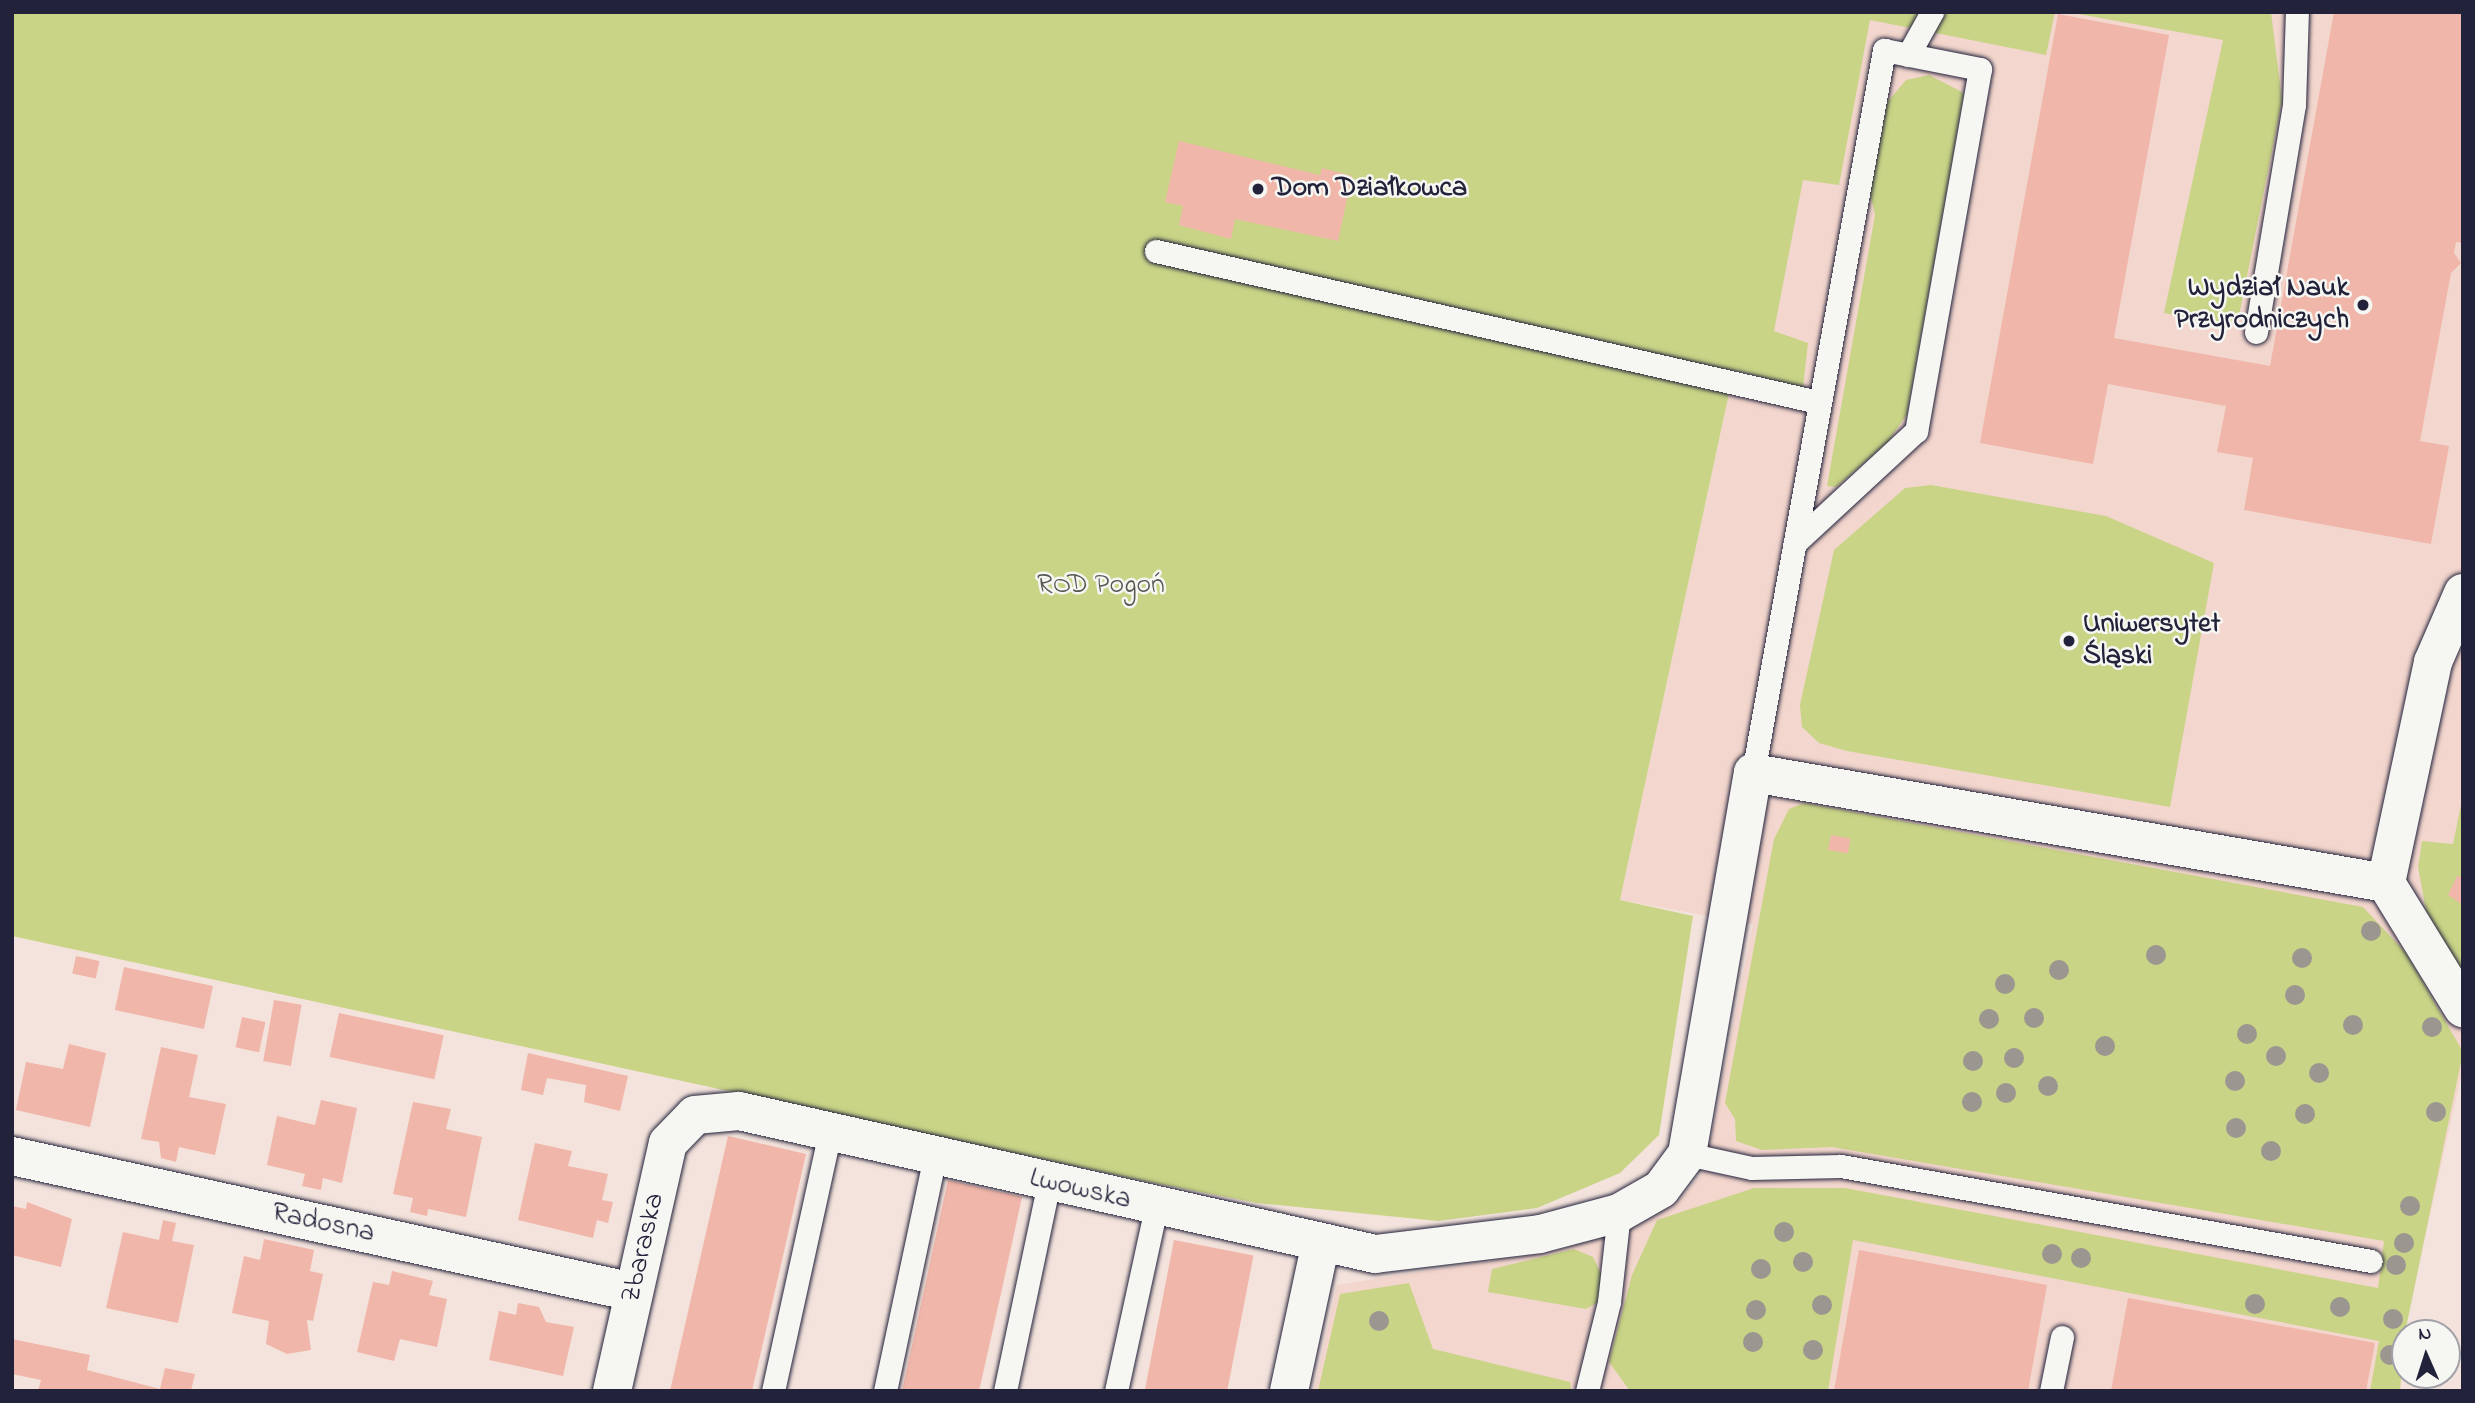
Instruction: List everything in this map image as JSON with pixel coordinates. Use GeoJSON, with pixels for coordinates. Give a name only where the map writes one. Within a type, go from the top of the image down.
{"type":"FeatureCollection","features":[{"type":"Feature","properties":{"kind":"street"},"geometry":{"type":"LineString","coordinates":[[2463,593],[2433,662],[2386,883],[2463,1008]]}},
{"type":"Feature","properties":{"kind":"street"},"geometry":{"type":"LineString","coordinates":[[1687,1154],[1753,774],[2386,883]]}},
{"type":"Feature","properties":{"kind":"street","name":"Lwowska"},"geometry":{"type":"LineString","coordinates":[[695,1115],[739,1111],[1320,1247],[1375,1254],[1541,1234],[1619,1213],[1661,1189],[1687,1154]]}},
{"type":"Feature","properties":{"kind":"street","name":"Zbaraska"},"geometry":{"type":"LineString","coordinates":[[612,1391],[668,1143],[695,1115]]}},
{"type":"Feature","properties":{"kind":"street","name":"Radosna"},"geometry":{"type":"LineString","coordinates":[[12,1156],[633,1292]]}},
{"type":"Feature","properties":{"kind":"street"},"geometry":{"type":"LineString","coordinates":[[1289,1391],[1320,1247]]}},
{"type":"Feature","properties":{"kind":"lane"},"geometry":{"type":"LineString","coordinates":[[1908,55],[1932,12]]}},
{"type":"Feature","properties":{"kind":"lane"},"geometry":{"type":"LineString","coordinates":[[2256,332],[2294,105],[2297,12]]}},
{"type":"Feature","properties":{"kind":"lane"},"geometry":{"type":"LineString","coordinates":[[1753,774],[1818,402],[1884,50],[1980,69],[1916,431],[1795,543]]}},
{"type":"Feature","properties":{"kind":"lane"},"geometry":{"type":"LineString","coordinates":[[1156,251],[1818,402]]}},
{"type":"Feature","properties":{"kind":"lane"},"geometry":{"type":"LineString","coordinates":[[773,1391],[830,1132]]}},
{"type":"Feature","properties":{"kind":"lane"},"geometry":{"type":"LineString","coordinates":[[1687,1154],[1752,1168],[1841,1166],[2371,1261]]}},
{"type":"Feature","properties":{"kind":"lane"},"geometry":{"type":"LineString","coordinates":[[885,1391],[935,1156]]}},
{"type":"Feature","properties":{"kind":"lane"},"geometry":{"type":"LineString","coordinates":[[1005,1391],[1049,1183]]}},
{"type":"Feature","properties":{"kind":"lane"},"geometry":{"type":"LineString","coordinates":[[1116,1391],[1156,1208]]}},
{"type":"Feature","properties":{"kind":"lane"},"geometry":{"type":"LineString","coordinates":[[1587,1391],[1609,1301],[1619,1213]]}},
{"type":"Feature","properties":{"kind":"lane"},"geometry":{"type":"LineString","coordinates":[[2051,1391],[2062,1337]]}},
{"type":"Feature","properties":{"kind":"shaded area","name":"Uniwersytet Śląski"},"geometry":{"type":"Polygon","coordinates":[[[1811,12],[2463,12],[2463,1067],[2407,1319],[2391,1319],[2391,1391],[1314,1391],[1337,1285],[1563,1249],[1678,1201],[1704,1171],[1753,924],[1620,900],[1811,12]]]}},
{"type":"Feature","properties":{"kind":"green space","name":"ROD Pogoń"},"geometry":{"type":"Polygon","coordinates":[[[12,12],[2055,12],[2046,55],[1870,20],[1839,185],[1803,180],[1774,331],[1808,343],[1803,388],[1734,370],[1620,900],[1693,916],[1659,1135],[1620,1173],[1537,1208],[1438,1221],[1257,1203],[1144,1181],[12,936],[12,12]]]}},
{"type":"Feature","properties":{"kind":"green space"},"geometry":{"type":"Polygon","coordinates":[[[2067,12],[2271,12],[2282,100],[2237,326],[2164,313],[2223,40],[2067,12]]]}},
{"type":"Feature","properties":{"kind":"green space"},"geometry":{"type":"Polygon","coordinates":[[[1929,75],[1964,93],[1907,414],[1888,442],[1836,487],[1827,486],[1875,215],[1869,189],[1884,106],[1906,80],[1929,75]]]}},
{"type":"Feature","properties":{"kind":"green space"},"geometry":{"type":"Polygon","coordinates":[[[1931,485],[2106,516],[2214,563],[2170,807],[1847,751],[1819,743],[1802,727],[1800,705],[1834,550],[1905,488],[1931,485]]]}},
{"type":"Feature","properties":{"kind":"green space"},"geometry":{"type":"Polygon","coordinates":[[[2463,795],[2463,974],[2426,910],[2418,867],[2422,841],[2453,844],[2463,795]]]}},
{"type":"Feature","properties":{"kind":"green space"},"geometry":{"type":"Polygon","coordinates":[[[1804,803],[2363,907],[2406,953],[2463,1052],[2408,1319],[2391,1319],[2391,1389],[2400,1391],[2370,1391],[2379,1341],[1853,1240],[1828,1391],[1630,1391],[1609,1362],[1632,1275],[1657,1220],[1754,1188],[1845,1188],[2378,1288],[2384,1241],[1832,1147],[1762,1150],[1736,1141],[1735,1119],[1725,1103],[1774,839],[1789,809],[1804,803]]]}},
{"type":"Feature","properties":{"kind":"green space"},"geometry":{"type":"Polygon","coordinates":[[[1574,1249],[1593,1257],[1605,1282],[1598,1302],[1586,1309],[1488,1292],[1492,1269],[1574,1249]]]}},
{"type":"Feature","properties":{"kind":"green space"},"geometry":{"type":"Polygon","coordinates":[[[1409,1283],[1433,1349],[1570,1382],[1571,1391],[1318,1391],[1340,1294],[1409,1283]]]}},
{"type":"Feature","properties":{"kind":"building","name":"Wydział Nauk Przyrodniczych"},"geometry":{"type":"Polygon","coordinates":[[[2334,12],[2463,12],[2463,243],[2456,242],[2454,253],[2461,263],[2451,273],[2420,441],[2449,446],[2431,544],[2244,510],[2253,458],[2217,452],[2226,406],[2108,384],[2093,464],[1980,443],[2058,14],[2169,35],[2114,338],[2270,366],[2334,12]]]}},
{"type":"Feature","properties":{"kind":"building","name":"Dom Działkowca"},"geometry":{"type":"Polygon","coordinates":[[[1179,141],[1320,175],[1322,168],[1352,176],[1338,241],[1235,219],[1231,239],[1179,225],[1183,206],[1165,202],[1179,141]]]}},
{"type":"Feature","properties":{"kind":"building"},"geometry":{"type":"Polygon","coordinates":[[[1831,835],[1851,839],[1848,854],[1828,850],[1831,835]]]}},
{"type":"Feature","properties":{"kind":"building"},"geometry":{"type":"Polygon","coordinates":[[[2457,876],[2463,877],[2463,905],[2448,895],[2457,876]]]}},
{"type":"Feature","properties":{"kind":"building"},"geometry":{"type":"Polygon","coordinates":[[[76,956],[99,961],[96,979],[72,974],[76,956]]]}},
{"type":"Feature","properties":{"kind":"building"},"geometry":{"type":"Polygon","coordinates":[[[124,967],[213,986],[204,1029],[115,1010],[124,967]]]}},
{"type":"Feature","properties":{"kind":"building"},"geometry":{"type":"Polygon","coordinates":[[[274,1000],[302,1005],[291,1066],[263,1061],[274,1000]]]}},
{"type":"Feature","properties":{"kind":"building"},"geometry":{"type":"Polygon","coordinates":[[[339,1013],[444,1035],[434,1079],[330,1057],[339,1013]]]}},
{"type":"Feature","properties":{"kind":"building"},"geometry":{"type":"Polygon","coordinates":[[[242,1017],[265,1022],[259,1052],[236,1047],[242,1017]]]}},
{"type":"Feature","properties":{"kind":"building"},"geometry":{"type":"Polygon","coordinates":[[[69,1044],[106,1053],[90,1127],[16,1110],[26,1062],[63,1069],[69,1044]]]}},
{"type":"Feature","properties":{"kind":"building"},"geometry":{"type":"Polygon","coordinates":[[[161,1047],[198,1055],[189,1097],[226,1104],[215,1155],[179,1147],[176,1162],[161,1158],[159,1142],[141,1139],[161,1047]]]}},
{"type":"Feature","properties":{"kind":"building"},"geometry":{"type":"Polygon","coordinates":[[[528,1053],[628,1076],[620,1111],[584,1102],[586,1085],[547,1078],[543,1095],[521,1090],[528,1053]]]}},
{"type":"Feature","properties":{"kind":"building"},"geometry":{"type":"Polygon","coordinates":[[[321,1100],[357,1108],[342,1183],[323,1178],[321,1190],[302,1186],[305,1174],[267,1165],[277,1116],[315,1125],[321,1100]]]}},
{"type":"Feature","properties":{"kind":"building"},"geometry":{"type":"Polygon","coordinates":[[[413,1102],[451,1109],[446,1129],[482,1137],[466,1217],[428,1209],[427,1216],[410,1212],[413,1198],[393,1194],[413,1102]]]}},
{"type":"Feature","properties":{"kind":"building"},"geometry":{"type":"Polygon","coordinates":[[[728,1136],[806,1154],[783,1256],[752,1391],[670,1391],[728,1136]]]}},
{"type":"Feature","properties":{"kind":"building"},"geometry":{"type":"Polygon","coordinates":[[[535,1143],[572,1151],[568,1166],[608,1174],[602,1200],[613,1202],[608,1223],[597,1220],[593,1238],[518,1220],[535,1143]]]}},
{"type":"Feature","properties":{"kind":"building"},"geometry":{"type":"Polygon","coordinates":[[[948,1180],[1022,1197],[1002,1289],[979,1391],[902,1391],[948,1180]]]}},
{"type":"Feature","properties":{"kind":"building"},"geometry":{"type":"Polygon","coordinates":[[[27,1202],[72,1219],[61,1267],[12,1255],[12,1206],[26,1209],[27,1202]]]}},
{"type":"Feature","properties":{"kind":"building"},"geometry":{"type":"Polygon","coordinates":[[[163,1220],[176,1223],[172,1241],[194,1245],[178,1323],[106,1308],[123,1232],[159,1240],[163,1220]]]}},
{"type":"Feature","properties":{"kind":"building"},"geometry":{"type":"Polygon","coordinates":[[[264,1239],[314,1250],[310,1271],[323,1274],[313,1321],[307,1320],[311,1350],[287,1354],[266,1344],[269,1321],[232,1313],[244,1256],[260,1260],[264,1239]]]}},
{"type":"Feature","properties":{"kind":"building"},"geometry":{"type":"Polygon","coordinates":[[[1174,1240],[1254,1255],[1227,1391],[1145,1391],[1174,1240]]]}},
{"type":"Feature","properties":{"kind":"building"},"geometry":{"type":"Polygon","coordinates":[[[1859,1250],[2047,1285],[2028,1391],[1834,1391],[1859,1250]]]}},
{"type":"Feature","properties":{"kind":"building"},"geometry":{"type":"Polygon","coordinates":[[[392,1271],[433,1281],[429,1295],[447,1299],[437,1347],[400,1339],[394,1361],[357,1352],[373,1282],[389,1285],[392,1271]]]}},
{"type":"Feature","properties":{"kind":"building"},"geometry":{"type":"Polygon","coordinates":[[[2128,1298],[2375,1343],[2366,1391],[2111,1391],[2128,1298]]]}},
{"type":"Feature","properties":{"kind":"building"},"geometry":{"type":"Polygon","coordinates":[[[518,1303],[539,1307],[546,1322],[574,1327],[563,1376],[489,1360],[499,1311],[516,1315],[518,1303]]]}},
{"type":"Feature","properties":{"kind":"building"},"geometry":{"type":"Polygon","coordinates":[[[12,1339],[90,1355],[87,1370],[160,1389],[165,1368],[195,1374],[191,1391],[38,1391],[41,1380],[12,1374],[12,1339]]]}},
{"type":"Feature","properties":{"kind":"place","name":"Dom Działkowca"},"geometry":{"type":"Point","coordinates":[1258,189]}},
{"type":"Feature","properties":{"kind":"place","name":"Wydział Nauk Przyrodniczych"},"geometry":{"type":"Point","coordinates":[2363,305]}},
{"type":"Feature","properties":{"kind":"place","name":"Uniwersytet Śląski"},"geometry":{"type":"Point","coordinates":[2069,641]}}]}
